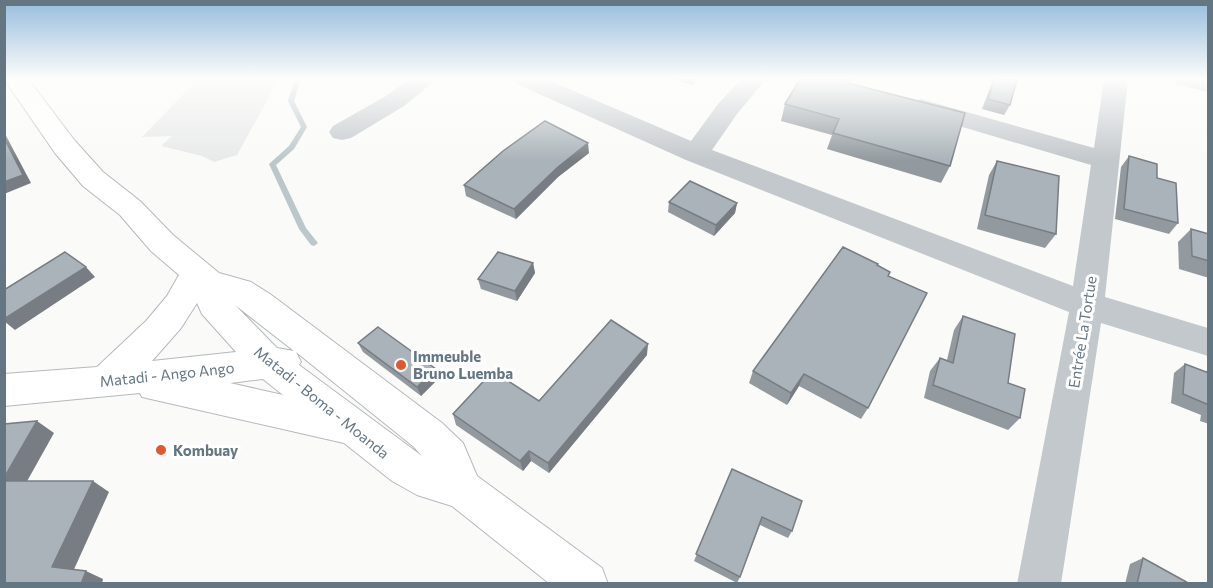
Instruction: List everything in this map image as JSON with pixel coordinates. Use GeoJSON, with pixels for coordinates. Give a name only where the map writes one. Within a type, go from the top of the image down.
{"type":"FeatureCollection","features":[{"type":"Feature","properties":{"kind":"highway","name":"Matadi - Boma - Moanda"},"geometry":{"type":"LineString","coordinates":[[36,106],[65,147],[93,179],[130,208],[162,243],[202,278],[239,291],[258,303],[428,435],[449,456],[463,490]]}},
{"type":"Feature","properties":{"kind":"highway","name":"Matadi - Boma - Moanda"},"geometry":{"type":"LineString","coordinates":[[202,278],[214,305],[270,364],[406,468],[431,482],[463,490],[586,584]]}},
{"type":"Feature","properties":{"kind":"highway"},"geometry":{"type":"LineString","coordinates":[[108,379],[170,321],[184,299],[202,278]]}},
{"type":"Feature","properties":{"kind":"highway","name":"Matadi - Ango Ango"},"geometry":{"type":"LineString","coordinates":[[4,390],[53,387],[108,379],[329,358]]}},
{"type":"Feature","properties":{"kind":"highway"},"geometry":{"type":"LineString","coordinates":[[108,379],[210,394],[278,409],[356,431]]}},
{"type":"Feature","properties":{"kind":"street"},"geometry":{"type":"LineString","coordinates":[[342,132],[386,106]]}},
{"type":"Feature","properties":{"kind":"street"},"geometry":{"type":"LineString","coordinates":[[588,106],[696,154],[1087,305],[1209,342]]}},
{"type":"Feature","properties":{"kind":"street"},"geometry":{"type":"LineString","coordinates":[[696,154],[728,106]]}},
{"type":"Feature","properties":{"kind":"street"},"geometry":{"type":"LineString","coordinates":[[920,106],[1105,160]]}},
{"type":"Feature","properties":{"kind":"street","name":"Entrée La Tortue"},"geometry":{"type":"LineString","coordinates":[[1039,584],[1087,305],[1112,106]]}},
{"type":"Feature","properties":{"kind":"shaded area"},"geometry":{"type":"Polygon","coordinates":[[[172,106],[264,106],[237,155],[214,162],[202,156],[161,146],[172,136],[142,137],[172,106]]]}},
{"type":"Feature","properties":{"kind":"building"},"geometry":{"type":"Polygon","coordinates":[[[794,106],[939,106],[965,113],[950,166],[833,133],[839,119],[794,106]]]}},
{"type":"Feature","properties":{"kind":"building"},"geometry":{"type":"Polygon","coordinates":[[[545,121],[588,143],[558,167],[514,209],[464,185],[503,151],[545,121]]]}},
{"type":"Feature","properties":{"kind":"building"},"geometry":{"type":"Polygon","coordinates":[[[4,138],[23,175],[4,182],[4,138]]]}},
{"type":"Feature","properties":{"kind":"building"},"geometry":{"type":"Polygon","coordinates":[[[1129,156],[1157,164],[1157,178],[1176,183],[1178,223],[1124,209],[1129,156]]]}},
{"type":"Feature","properties":{"kind":"building"},"geometry":{"type":"Polygon","coordinates":[[[997,161],[1059,176],[1056,234],[985,215],[997,161]]]}},
{"type":"Feature","properties":{"kind":"building"},"geometry":{"type":"Polygon","coordinates":[[[690,181],[737,203],[716,225],[669,202],[690,181]]]}},
{"type":"Feature","properties":{"kind":"building"},"geometry":{"type":"Polygon","coordinates":[[[1191,229],[1209,234],[1209,261],[1192,256],[1191,229]]]}},
{"type":"Feature","properties":{"kind":"building"},"geometry":{"type":"Polygon","coordinates":[[[843,247],[878,264],[890,272],[888,276],[927,293],[868,408],[804,374],[791,393],[753,371],[843,247]]]}},
{"type":"Feature","properties":{"kind":"building"},"geometry":{"type":"Polygon","coordinates":[[[65,252],[86,267],[4,319],[4,290],[65,252]]]}},
{"type":"Feature","properties":{"kind":"building"},"geometry":{"type":"Polygon","coordinates":[[[498,252],[533,263],[515,291],[478,279],[498,252]]]}},
{"type":"Feature","properties":{"kind":"building"},"geometry":{"type":"Polygon","coordinates":[[[963,316],[1015,334],[1008,383],[1025,389],[1020,418],[933,385],[940,358],[953,363],[963,316]]]}},
{"type":"Feature","properties":{"kind":"building"},"geometry":{"type":"Polygon","coordinates":[[[611,320],[648,344],[548,463],[529,451],[520,461],[453,414],[493,371],[539,401],[611,320]]]}},
{"type":"Feature","properties":{"kind":"building","name":"Immeuble Bruno Luemba"},"geometry":{"type":"Polygon","coordinates":[[[378,327],[436,369],[417,387],[358,343],[378,327]]]}},
{"type":"Feature","properties":{"kind":"building"},"geometry":{"type":"Polygon","coordinates":[[[1185,364],[1209,373],[1209,405],[1183,394],[1185,364]]]}},
{"type":"Feature","properties":{"kind":"building"},"geometry":{"type":"Polygon","coordinates":[[[37,421],[4,478],[4,424],[37,421]]]}},
{"type":"Feature","properties":{"kind":"building"},"geometry":{"type":"Polygon","coordinates":[[[732,469],[802,501],[792,531],[762,517],[740,577],[696,554],[732,469]]]}},
{"type":"Feature","properties":{"kind":"building"},"geometry":{"type":"Polygon","coordinates":[[[4,481],[93,481],[52,567],[86,571],[81,584],[4,584],[4,481]]]}},
{"type":"Feature","properties":{"kind":"building"},"geometry":{"type":"Polygon","coordinates":[[[1143,558],[1190,584],[1137,584],[1143,558]]]}},
{"type":"Feature","properties":{"kind":"waterway"},"geometry":{"type":"LineString","coordinates":[[294,106],[304,127],[292,147],[272,164],[303,229],[314,243]]}},
{"type":"Feature","properties":{"kind":"place","name":"Immeuble Bruno Luemba"},"geometry":{"type":"Point","coordinates":[401,365]}},
{"type":"Feature","properties":{"kind":"place","name":"Kombuay"},"geometry":{"type":"Point","coordinates":[161,450]}}]}
